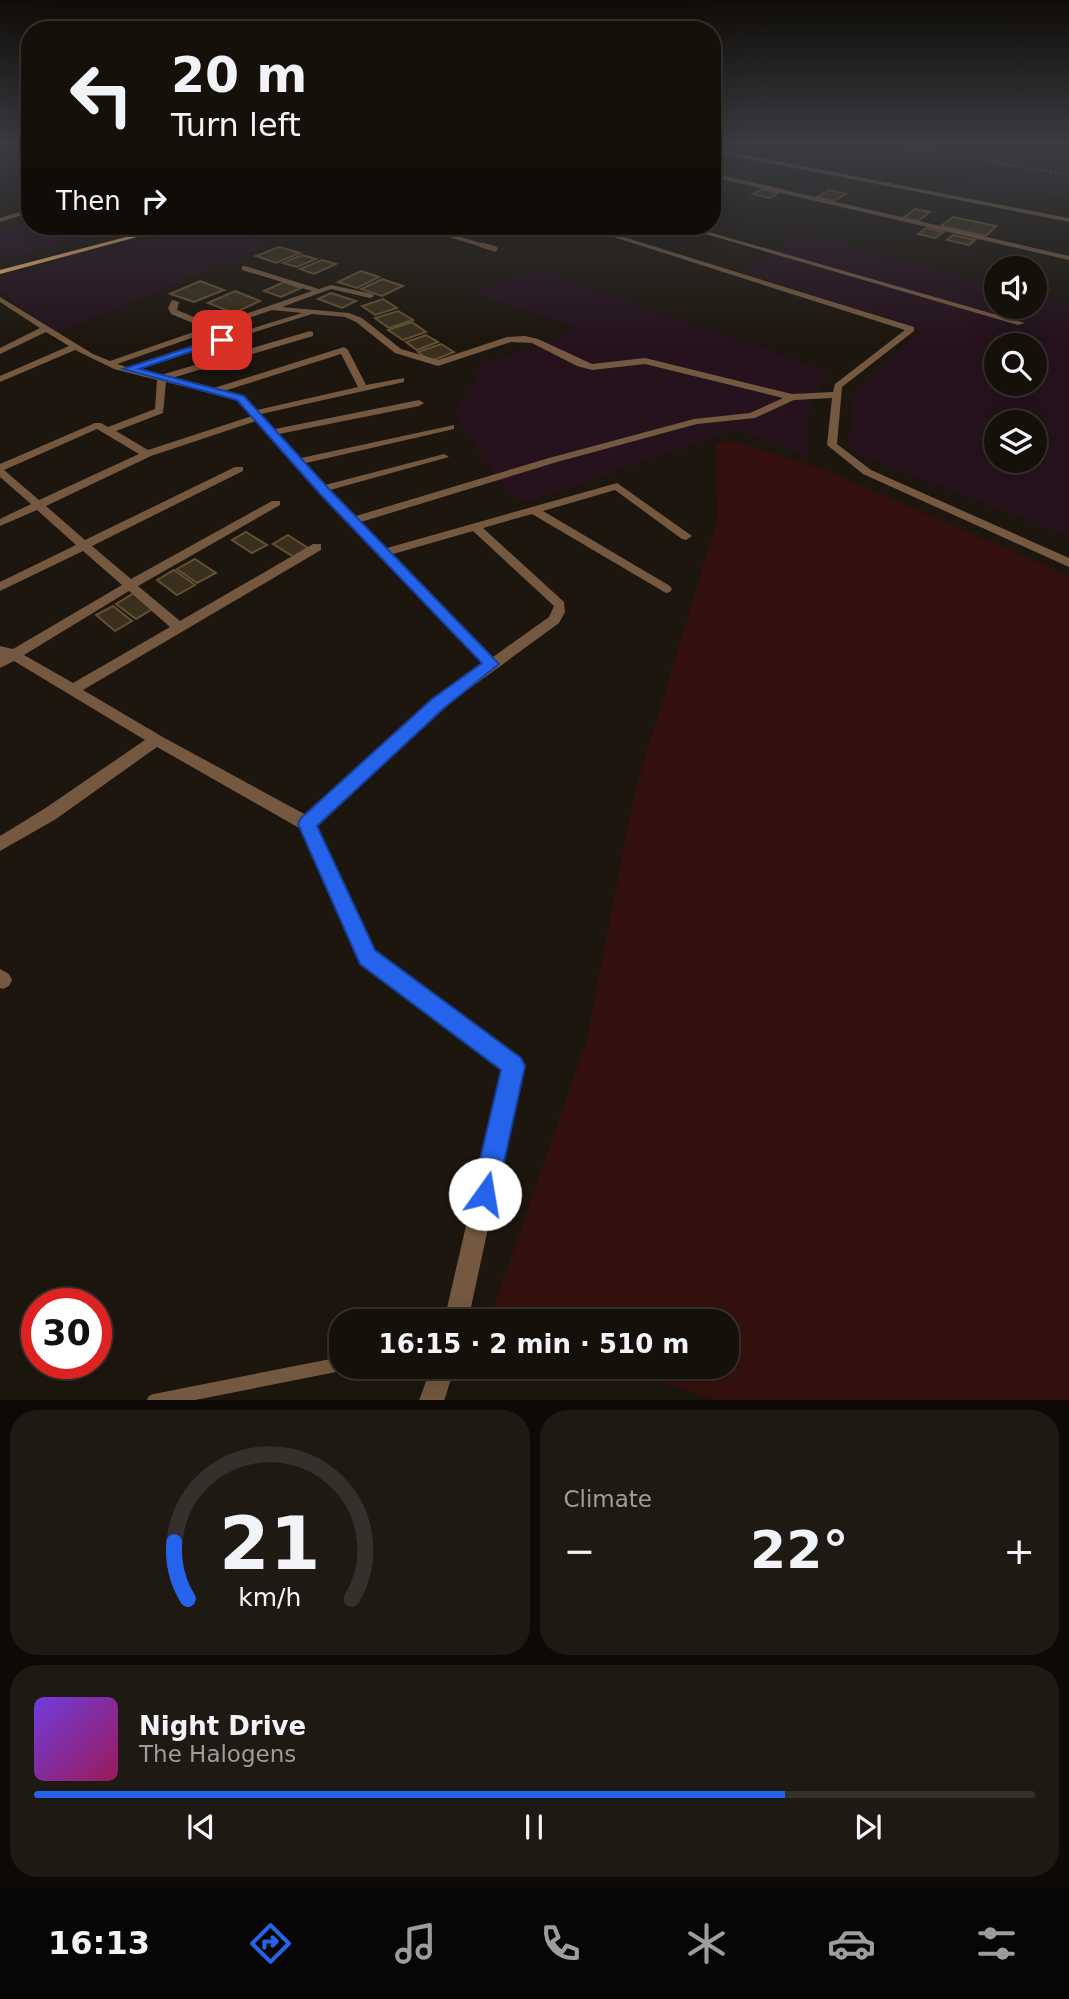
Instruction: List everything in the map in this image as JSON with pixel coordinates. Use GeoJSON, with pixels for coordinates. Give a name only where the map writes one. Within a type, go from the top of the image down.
{"type":"FeatureCollection","features":[{"type":"Feature","properties":{"kind":"main road"},"geometry":{"type":"LineString","coordinates":[[0,265],[114,235]]}},
{"type":"Feature","properties":{"kind":"main road"},"geometry":{"type":"LineString","coordinates":[[0,272],[142,235]]}},
{"type":"Feature","properties":{"kind":"street"},"geometry":{"type":"LineString","coordinates":[[860,209],[1069,258]]}},
{"type":"Feature","properties":{"kind":"street"},"geometry":{"type":"LineString","coordinates":[[0,220],[21,214]]}},
{"type":"Feature","properties":{"kind":"street"},"geometry":{"type":"LineString","coordinates":[[0,228],[21,221]]}},
{"type":"Feature","properties":{"kind":"street"},"geometry":{"type":"LineString","coordinates":[[611,235],[911,328],[838,386],[832,445],[867,472],[1069,564]]}},
{"type":"Feature","properties":{"kind":"street"},"geometry":{"type":"LineString","coordinates":[[713,235],[1021,323]]}},
{"type":"Feature","properties":{"kind":"street"},"geometry":{"type":"LineString","coordinates":[[245,268],[319,291]]}},
{"type":"Feature","properties":{"kind":"street"},"geometry":{"type":"LineString","coordinates":[[109,364],[331,287],[341,287],[370,296]]}},
{"type":"Feature","properties":{"kind":"street"},"geometry":{"type":"LineString","coordinates":[[0,299],[75,347],[109,364],[240,398],[353,521],[492,664]]}},
{"type":"Feature","properties":{"kind":"street"},"geometry":{"type":"LineString","coordinates":[[175,302],[172,308],[174,312],[212,328]]}},
{"type":"Feature","properties":{"kind":"street"},"geometry":{"type":"LineString","coordinates":[[273,308],[346,315],[359,320],[398,351],[438,362],[510,339],[525,339],[592,367],[645,361],[792,397],[838,395]]}},
{"type":"Feature","properties":{"kind":"street"},"geometry":{"type":"LineString","coordinates":[[128,369],[316,312]]}},
{"type":"Feature","properties":{"kind":"street"},"geometry":{"type":"LineString","coordinates":[[0,351],[45,328]]}},
{"type":"Feature","properties":{"kind":"street"},"geometry":{"type":"LineString","coordinates":[[162,378],[310,334]]}},
{"type":"Feature","properties":{"kind":"street"},"geometry":{"type":"LineString","coordinates":[[0,338],[25,338]]}},
{"type":"Feature","properties":{"kind":"street"},"geometry":{"type":"LineString","coordinates":[[0,379],[75,347]]}},
{"type":"Feature","properties":{"kind":"street"},"geometry":{"type":"LineString","coordinates":[[214,391],[344,350],[363,388]]}},
{"type":"Feature","properties":{"kind":"street"},"geometry":{"type":"LineString","coordinates":[[107,431],[160,411],[162,378]]}},
{"type":"Feature","properties":{"kind":"street"},"geometry":{"type":"LineString","coordinates":[[0,523],[147,454],[256,415],[401,380]]}},
{"type":"Feature","properties":{"kind":"street"},"geometry":{"type":"LineString","coordinates":[[353,521],[553,460],[697,421],[751,416],[792,397]]}},
{"type":"Feature","properties":{"kind":"street"},"geometry":{"type":"LineString","coordinates":[[272,433],[419,403]]}},
{"type":"Feature","properties":{"kind":"street"},"geometry":{"type":"LineString","coordinates":[[147,454],[98,425],[0,470],[179,628]]}},
{"type":"Feature","properties":{"kind":"street"},"geometry":{"type":"LineString","coordinates":[[298,462],[451,427]]}},
{"type":"Feature","properties":{"kind":"street"},"geometry":{"type":"LineString","coordinates":[[323,489],[444,457]]}},
{"type":"Feature","properties":{"kind":"street"},"geometry":{"type":"LineString","coordinates":[[0,587],[239,469]]}},
{"type":"Feature","properties":{"kind":"street"},"geometry":{"type":"LineString","coordinates":[[384,552],[617,486],[686,536]]}},
{"type":"Feature","properties":{"kind":"street"},"geometry":{"type":"LineString","coordinates":[[4,656],[276,503]]}},
{"type":"Feature","properties":{"kind":"street"},"geometry":{"type":"LineString","coordinates":[[533,510],[666,589]]}},
{"type":"Feature","properties":{"kind":"street"},"geometry":{"type":"LineString","coordinates":[[307,824],[438,704],[554,620],[559,612],[560,605],[475,527]]}},
{"type":"Feature","properties":{"kind":"street"},"geometry":{"type":"LineString","coordinates":[[72,690],[317,547]]}},
{"type":"Feature","properties":{"kind":"street"},"geometry":{"type":"LineString","coordinates":[[4,656],[72,690],[307,824],[368,957],[513,1066],[459,1309]]}},
{"type":"Feature","properties":{"kind":"street"},"geometry":{"type":"LineString","coordinates":[[0,844],[50,814],[156,740]]}},
{"type":"Feature","properties":{"kind":"street"},"geometry":{"type":"LineString","coordinates":[[431,1400],[439,1379]]}},
{"type":"Feature","properties":{"kind":"lane"},"geometry":{"type":"LineString","coordinates":[[1015,209],[1069,220]]}},
{"type":"Feature","properties":{"kind":"lane"},"geometry":{"type":"LineString","coordinates":[[448,235],[495,250]]}},
{"type":"Feature","properties":{"kind":"lane"},"geometry":{"type":"LineString","coordinates":[[159,1400],[329,1366]]}},
{"type":"Feature","properties":{"kind":"shaded area"},"geometry":{"type":"Polygon","coordinates":[[[21,225],[21,235],[104,235],[0,260],[0,231],[21,225]]]}},
{"type":"Feature","properties":{"kind":"shaded area"},"geometry":{"type":"Polygon","coordinates":[[[802,234],[984,282],[984,319],[1047,319],[1047,298],[1069,304],[1069,536],[848,448],[854,394],[921,330],[741,272],[802,234]]]}},
{"type":"Feature","properties":{"kind":"shaded area"},"geometry":{"type":"Polygon","coordinates":[[[163,235],[246,235],[274,243],[57,333],[0,291],[0,279],[80,255],[163,235]]]}},
{"type":"Feature","properties":{"kind":"shaded area"},"geometry":{"type":"Polygon","coordinates":[[[537,269],[828,371],[809,408],[807,457],[736,429],[529,502],[505,490],[455,414],[483,365],[578,329],[472,292],[537,269]]]}},
{"type":"Feature","properties":{"kind":"shaded area"},"geometry":{"type":"Polygon","coordinates":[[[733,441],[823,469],[1069,576],[1069,1400],[713,1400],[653,1379],[739,1379],[739,1309],[493,1309],[587,1039],[634,795],[717,520],[716,443],[733,441]]]}},
{"type":"Feature","properties":{"kind":"building"},"geometry":{"type":"Polygon","coordinates":[[[915,209],[930,212],[918,221],[903,218],[915,209]]]}},
{"type":"Feature","properties":{"kind":"building"},"geometry":{"type":"Polygon","coordinates":[[[953,217],[996,226],[986,236],[941,226],[953,217]]]}},
{"type":"Feature","properties":{"kind":"building"},"geometry":{"type":"Polygon","coordinates":[[[926,228],[943,232],[935,238],[918,234],[926,228]]]}},
{"type":"Feature","properties":{"kind":"building"},"geometry":{"type":"Polygon","coordinates":[[[953,235],[975,240],[969,245],[947,240],[953,235]]]}},
{"type":"Feature","properties":{"kind":"building"},"geometry":{"type":"Polygon","coordinates":[[[279,247],[300,253],[276,263],[256,256],[279,247]]]}},
{"type":"Feature","properties":{"kind":"building"},"geometry":{"type":"Polygon","coordinates":[[[302,255],[316,259],[297,267],[283,263],[302,255]]]}},
{"type":"Feature","properties":{"kind":"building"},"geometry":{"type":"Polygon","coordinates":[[[322,260],[336,264],[314,274],[300,269],[322,260]]]}},
{"type":"Feature","properties":{"kind":"building"},"geometry":{"type":"Polygon","coordinates":[[[361,271],[379,277],[357,288],[338,282],[361,271]]]}},
{"type":"Feature","properties":{"kind":"building"},"geometry":{"type":"Polygon","coordinates":[[[382,279],[403,286],[382,296],[361,289],[382,279]]]}},
{"type":"Feature","properties":{"kind":"building"},"geometry":{"type":"Polygon","coordinates":[[[200,281],[224,290],[194,302],[170,294],[200,281]]]}},
{"type":"Feature","properties":{"kind":"building"},"geometry":{"type":"Polygon","coordinates":[[[284,282],[301,288],[281,297],[264,291],[284,282]]]}},
{"type":"Feature","properties":{"kind":"building"},"geometry":{"type":"Polygon","coordinates":[[[235,291],[260,301],[234,313],[208,303],[235,291]]]}},
{"type":"Feature","properties":{"kind":"building"},"geometry":{"type":"Polygon","coordinates":[[[331,293],[356,301],[342,308],[318,299],[331,293]]]}},
{"type":"Feature","properties":{"kind":"building"},"geometry":{"type":"Polygon","coordinates":[[[383,299],[397,308],[375,315],[362,306],[383,299]]]}},
{"type":"Feature","properties":{"kind":"building"},"geometry":{"type":"Polygon","coordinates":[[[398,311],[413,320],[389,328],[375,318],[398,311]]]}},
{"type":"Feature","properties":{"kind":"building"},"geometry":{"type":"Polygon","coordinates":[[[412,322],[426,332],[403,340],[388,330],[412,322]]]}},
{"type":"Feature","properties":{"kind":"building"},"geometry":{"type":"Polygon","coordinates":[[[426,335],[438,342],[417,350],[406,342],[426,335]]]}},
{"type":"Feature","properties":{"kind":"building"},"geometry":{"type":"Polygon","coordinates":[[[441,344],[454,352],[431,361],[418,352],[441,344]]]}},
{"type":"Feature","properties":{"kind":"building"},"geometry":{"type":"Polygon","coordinates":[[[246,532],[267,545],[252,553],[232,540],[246,532]]]}},
{"type":"Feature","properties":{"kind":"building"},"geometry":{"type":"Polygon","coordinates":[[[288,535],[308,548],[294,557],[273,544],[288,535]]]}},
{"type":"Feature","properties":{"kind":"building"},"geometry":{"type":"Polygon","coordinates":[[[195,559],[216,573],[197,583],[177,569],[195,559]]]}},
{"type":"Feature","properties":{"kind":"building"},"geometry":{"type":"Polygon","coordinates":[[[174,570],[195,585],[177,595],[157,580],[174,570]]]}},
{"type":"Feature","properties":{"kind":"building"},"geometry":{"type":"Polygon","coordinates":[[[134,593],[154,608],[136,619],[116,604],[134,593]]]}},
{"type":"Feature","properties":{"kind":"building"},"geometry":{"type":"Polygon","coordinates":[[[113,606],[132,621],[115,631],[96,615],[113,606]]]}},
{"type":"Feature","properties":{"kind":"route"},"geometry":{"type":"LineString","coordinates":[[222,340],[128,369],[240,398],[325,491],[492,664],[438,704],[307,824],[368,957],[513,1066],[485,1194]]}}]}
